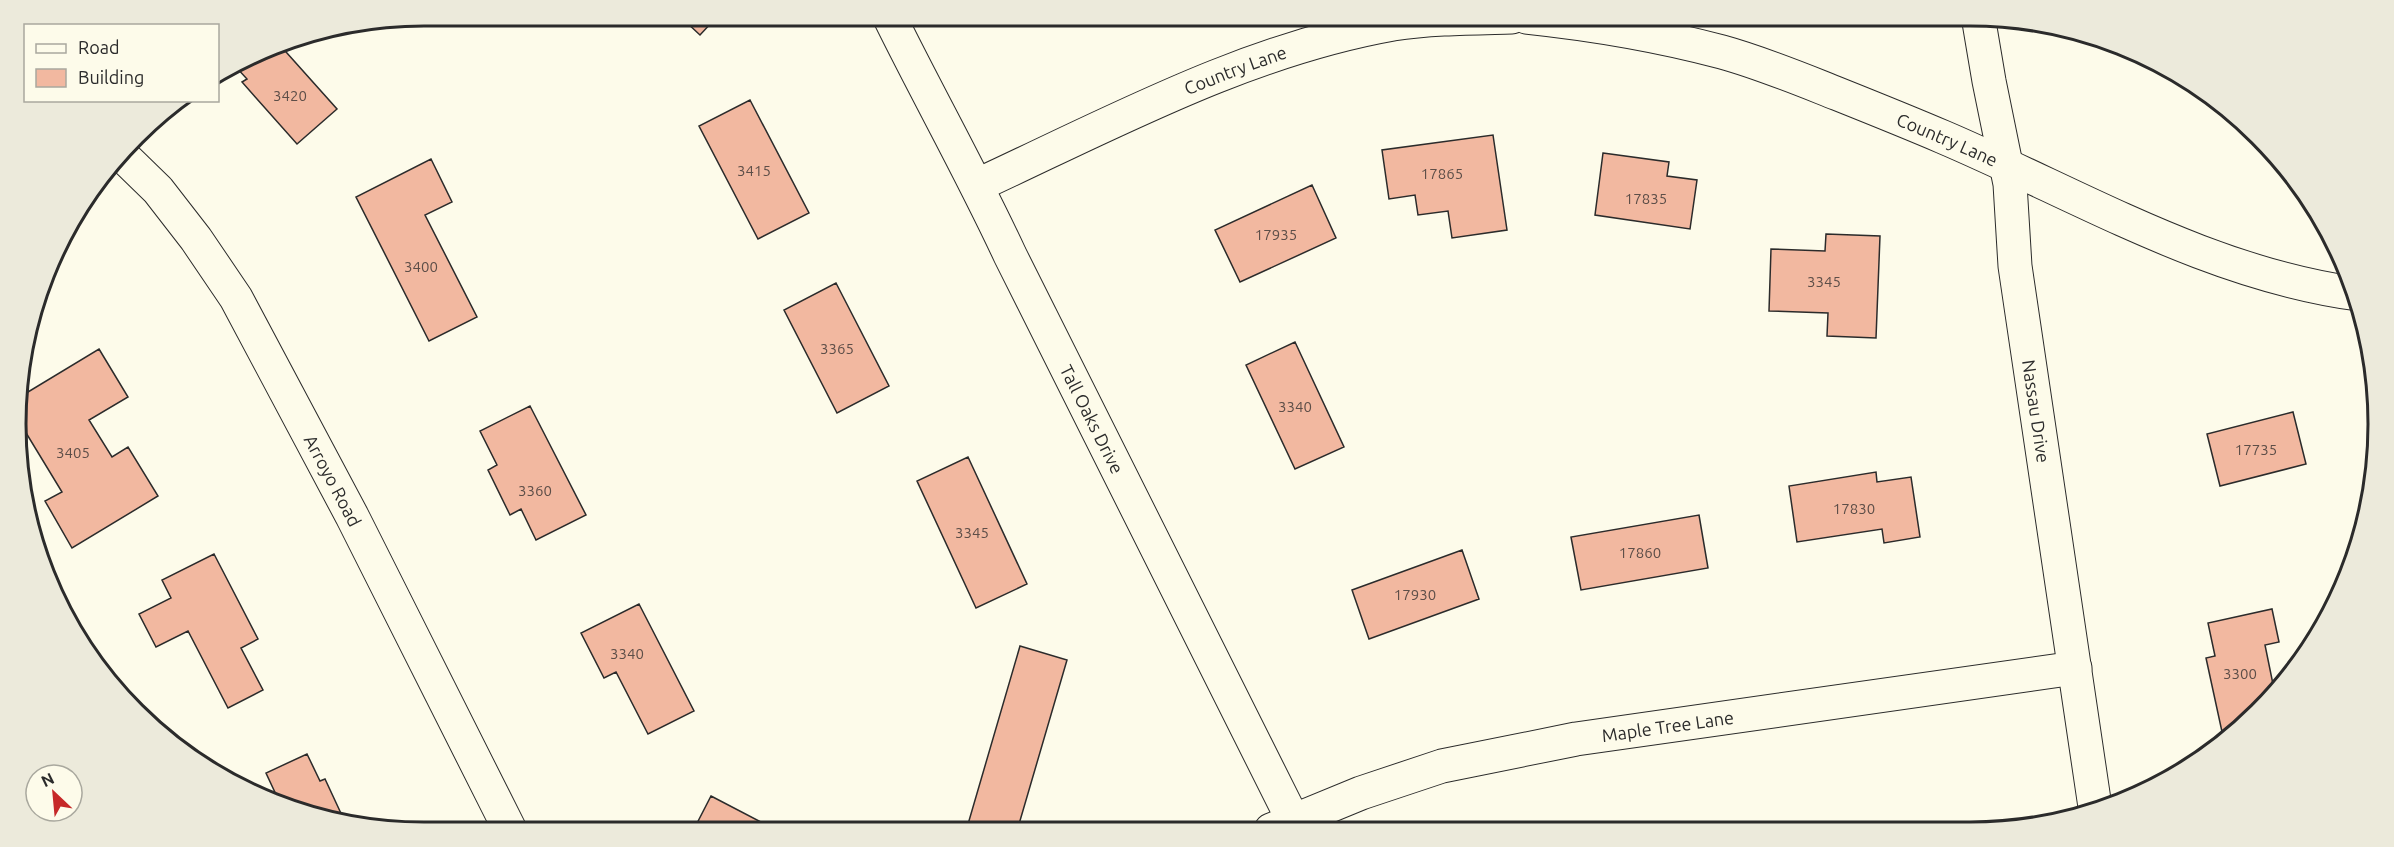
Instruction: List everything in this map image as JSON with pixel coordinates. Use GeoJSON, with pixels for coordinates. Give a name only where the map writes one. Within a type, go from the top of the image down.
{"type":"FeatureCollection","features":[{"type":"Feature","properties":{"kind":"street","name":"Tall Oaks Drive"},"geometry":{"type":"LineString","coordinates":[[894,26],[940,120],[978,185],[1281,822]]}},
{"type":"Feature","properties":{"kind":"street","name":"Country Lane"},"geometry":{"type":"LineString","coordinates":[[978,185],[1180,91],[1258,61],[1324,40],[1387,26]]}},
{"type":"Feature","properties":{"kind":"street","name":"Country Lane"},"geometry":{"type":"LineString","coordinates":[[1601,26],[1723,52],[1780,71],[1943,136],[2187,248],[2257,272],[2346,292]]}},
{"type":"Feature","properties":{"kind":"street","name":"Nassau Drive"},"geometry":{"type":"LineString","coordinates":[[1980,26],[2010,184],[2015,266],[2094,801]]}},
{"type":"Feature","properties":{"kind":"street","name":"Arroyo Road"},"geometry":{"type":"LineString","coordinates":[[126,159],[158,190],[196,239],[236,298],[352,516],[506,822]]}},
{"type":"Feature","properties":{"kind":"street","name":"Maple Tree Lane"},"geometry":{"type":"LineString","coordinates":[[1289,822],[1361,793],[1442,766],[1576,739],[2075,668]]}},
{"type":"Feature","properties":{"kind":"building"},"geometry":{"type":"Polygon","coordinates":[[[690,26],[708,26],[700,35],[690,26]]]}},
{"type":"Feature","properties":{"kind":"building"},"geometry":{"type":"Polygon","coordinates":[[[285,51],[337,109],[297,144],[242,82],[247,79],[240,71],[285,51]]]}},
{"type":"Feature","properties":{"kind":"building"},"geometry":{"type":"Polygon","coordinates":[[[750,100],[809,213],[758,239],[699,126],[750,100]]]}},
{"type":"Feature","properties":{"kind":"building"},"geometry":{"type":"Polygon","coordinates":[[[1493,135],[1507,230],[1452,238],[1448,211],[1418,215],[1415,195],[1389,199],[1382,150],[1493,135]]]}},
{"type":"Feature","properties":{"kind":"building"},"geometry":{"type":"Polygon","coordinates":[[[1603,153],[1669,162],[1667,176],[1697,180],[1690,229],[1595,215],[1603,153]]]}},
{"type":"Feature","properties":{"kind":"building"},"geometry":{"type":"Polygon","coordinates":[[[431,159],[452,202],[425,215],[477,317],[429,341],[356,197],[431,159]]]}},
{"type":"Feature","properties":{"kind":"building"},"geometry":{"type":"Polygon","coordinates":[[[1312,185],[1336,238],[1240,282],[1215,230],[1312,185]]]}},
{"type":"Feature","properties":{"kind":"building"},"geometry":{"type":"Polygon","coordinates":[[[1826,234],[1880,236],[1876,338],[1827,336],[1828,313],[1769,311],[1771,249],[1825,251],[1826,234]]]}},
{"type":"Feature","properties":{"kind":"building"},"geometry":{"type":"Polygon","coordinates":[[[836,283],[889,386],[837,413],[784,310],[836,283]]]}},
{"type":"Feature","properties":{"kind":"building"},"geometry":{"type":"Polygon","coordinates":[[[1295,342],[1344,447],[1295,469],[1246,365],[1295,342]]]}},
{"type":"Feature","properties":{"kind":"building"},"geometry":{"type":"Polygon","coordinates":[[[99,349],[128,397],[89,420],[112,457],[128,447],[158,496],[72,548],[45,501],[62,492],[26,433],[26,393],[99,349]]]}},
{"type":"Feature","properties":{"kind":"building"},"geometry":{"type":"Polygon","coordinates":[[[530,406],[586,515],[536,540],[521,509],[510,515],[488,470],[497,465],[480,431],[530,406]]]}},
{"type":"Feature","properties":{"kind":"building"},"geometry":{"type":"Polygon","coordinates":[[[2293,412],[2306,464],[2220,486],[2207,434],[2293,412]]]}},
{"type":"Feature","properties":{"kind":"building"},"geometry":{"type":"Polygon","coordinates":[[[968,457],[1027,584],[976,608],[917,481],[968,457]]]}},
{"type":"Feature","properties":{"kind":"building"},"geometry":{"type":"Polygon","coordinates":[[[1876,472],[1877,482],[1911,477],[1920,537],[1884,543],[1882,529],[1797,542],[1789,486],[1876,472]]]}},
{"type":"Feature","properties":{"kind":"building"},"geometry":{"type":"Polygon","coordinates":[[[1699,515],[1708,568],[1581,590],[1571,537],[1699,515]]]}},
{"type":"Feature","properties":{"kind":"building"},"geometry":{"type":"Polygon","coordinates":[[[1462,550],[1479,599],[1369,639],[1352,590],[1462,550]]]}},
{"type":"Feature","properties":{"kind":"building"},"geometry":{"type":"Polygon","coordinates":[[[214,554],[258,639],[241,648],[263,690],[228,708],[188,631],[156,647],[139,614],[171,598],[162,580],[214,554]]]}},
{"type":"Feature","properties":{"kind":"building"},"geometry":{"type":"Polygon","coordinates":[[[639,604],[694,711],[648,734],[616,672],[604,678],[581,633],[639,604]]]}},
{"type":"Feature","properties":{"kind":"building"},"geometry":{"type":"Polygon","coordinates":[[[2272,609],[2279,642],[2265,645],[2273,683],[2222,732],[2206,658],[2215,656],[2208,623],[2272,609]]]}},
{"type":"Feature","properties":{"kind":"building"},"geometry":{"type":"Polygon","coordinates":[[[1020,646],[1067,660],[1020,822],[969,822],[1020,646]]]}},
{"type":"Feature","properties":{"kind":"building"},"geometry":{"type":"Polygon","coordinates":[[[307,754],[320,781],[325,779],[341,813],[275,792],[266,773],[307,754]]]}},
{"type":"Feature","properties":{"kind":"building"},"geometry":{"type":"Polygon","coordinates":[[[711,796],[761,822],[698,822],[711,796]]]}}]}
